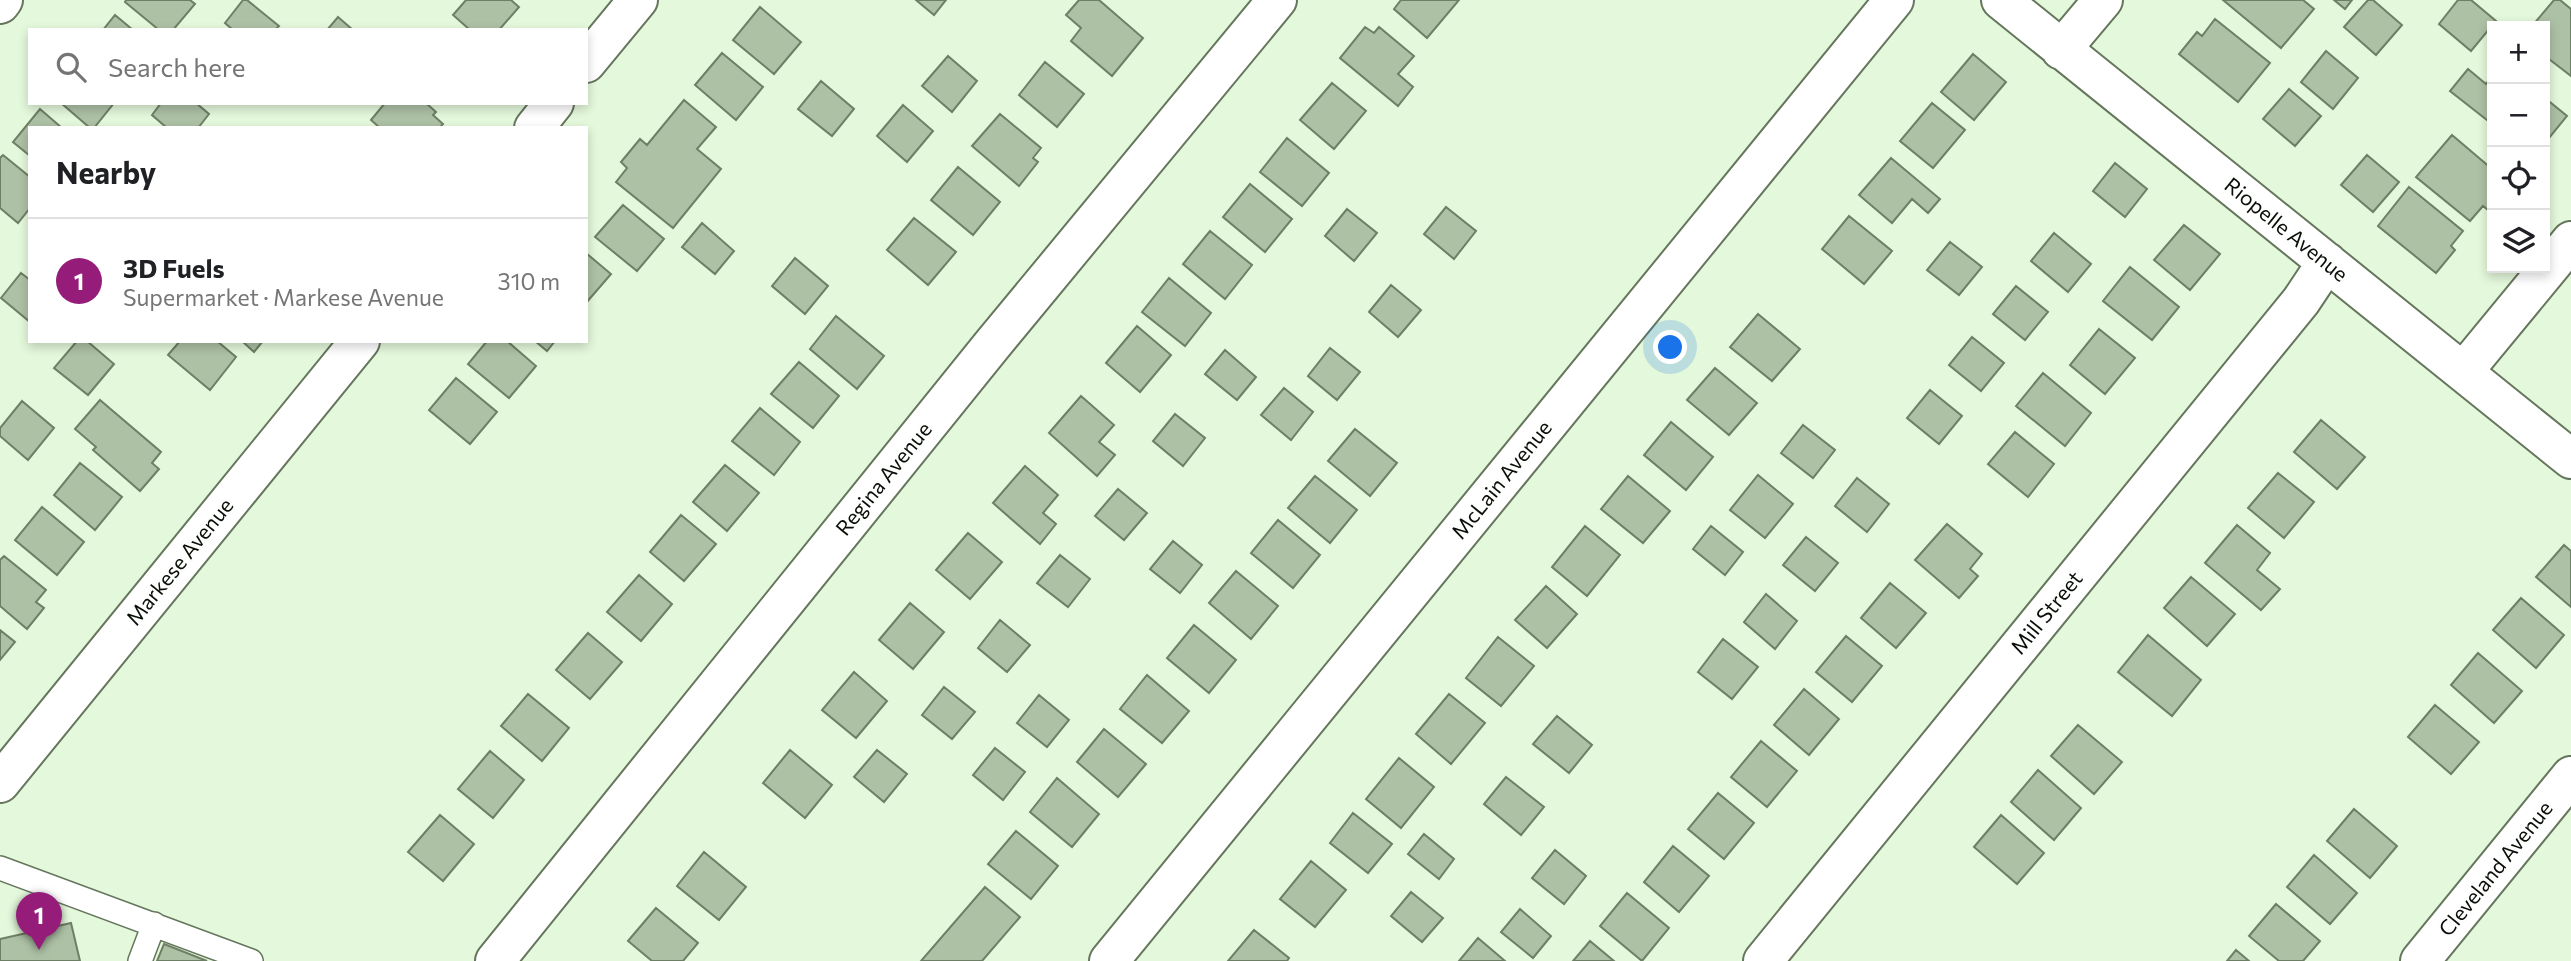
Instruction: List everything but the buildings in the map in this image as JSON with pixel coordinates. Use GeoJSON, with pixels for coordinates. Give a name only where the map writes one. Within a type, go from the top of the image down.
{"type":"FeatureCollection","features":[{"type":"Feature","properties":{"kind":"street"},"geometry":{"type":"LineString","coordinates":[[588,61],[638,0]]}},
{"type":"Feature","properties":{"kind":"street","name":"Regina Avenue"},"geometry":{"type":"LineString","coordinates":[[495,961],[992,345],[1277,0]]}},
{"type":"Feature","properties":{"kind":"street","name":"McLain Avenue"},"geometry":{"type":"LineString","coordinates":[[1109,961],[1894,0]]}},
{"type":"Feature","properties":{"kind":"street","name":"Riopelle Avenue"},"geometry":{"type":"LineString","coordinates":[[2001,0],[2571,459]]}},
{"type":"Feature","properties":{"kind":"street"},"geometry":{"type":"LineString","coordinates":[[2061,50],[2103,0]]}},
{"type":"Feature","properties":{"kind":"street"},"geometry":{"type":"LineString","coordinates":[[536,126],[552,105]]}},
{"type":"Feature","properties":{"kind":"street"},"geometry":{"type":"LineString","coordinates":[[2463,372],[2571,241]]}},
{"type":"Feature","properties":{"kind":"street","name":"Mill Street"},"geometry":{"type":"LineString","coordinates":[[1763,961],[2301,301],[2327,262]]}},
{"type":"Feature","properties":{"kind":"street","name":"Markese Avenue"},"geometry":{"type":"LineString","coordinates":[[0,783],[358,343]]}},
{"type":"Feature","properties":{"kind":"street","name":"Cleveland Avenue"},"geometry":{"type":"LineString","coordinates":[[2420,961],[2571,776]]}},
{"type":"Feature","properties":{"kind":"lane"},"geometry":{"type":"LineString","coordinates":[[0,868],[251,961]]}},
{"type":"Feature","properties":{"kind":"lane"},"geometry":{"type":"LineString","coordinates":[[140,961],[154,924]]}},
{"type":"Feature","properties":{"kind":"place","name":"3D Fuels"},"geometry":{"type":"Point","coordinates":[39,950]}}]}
